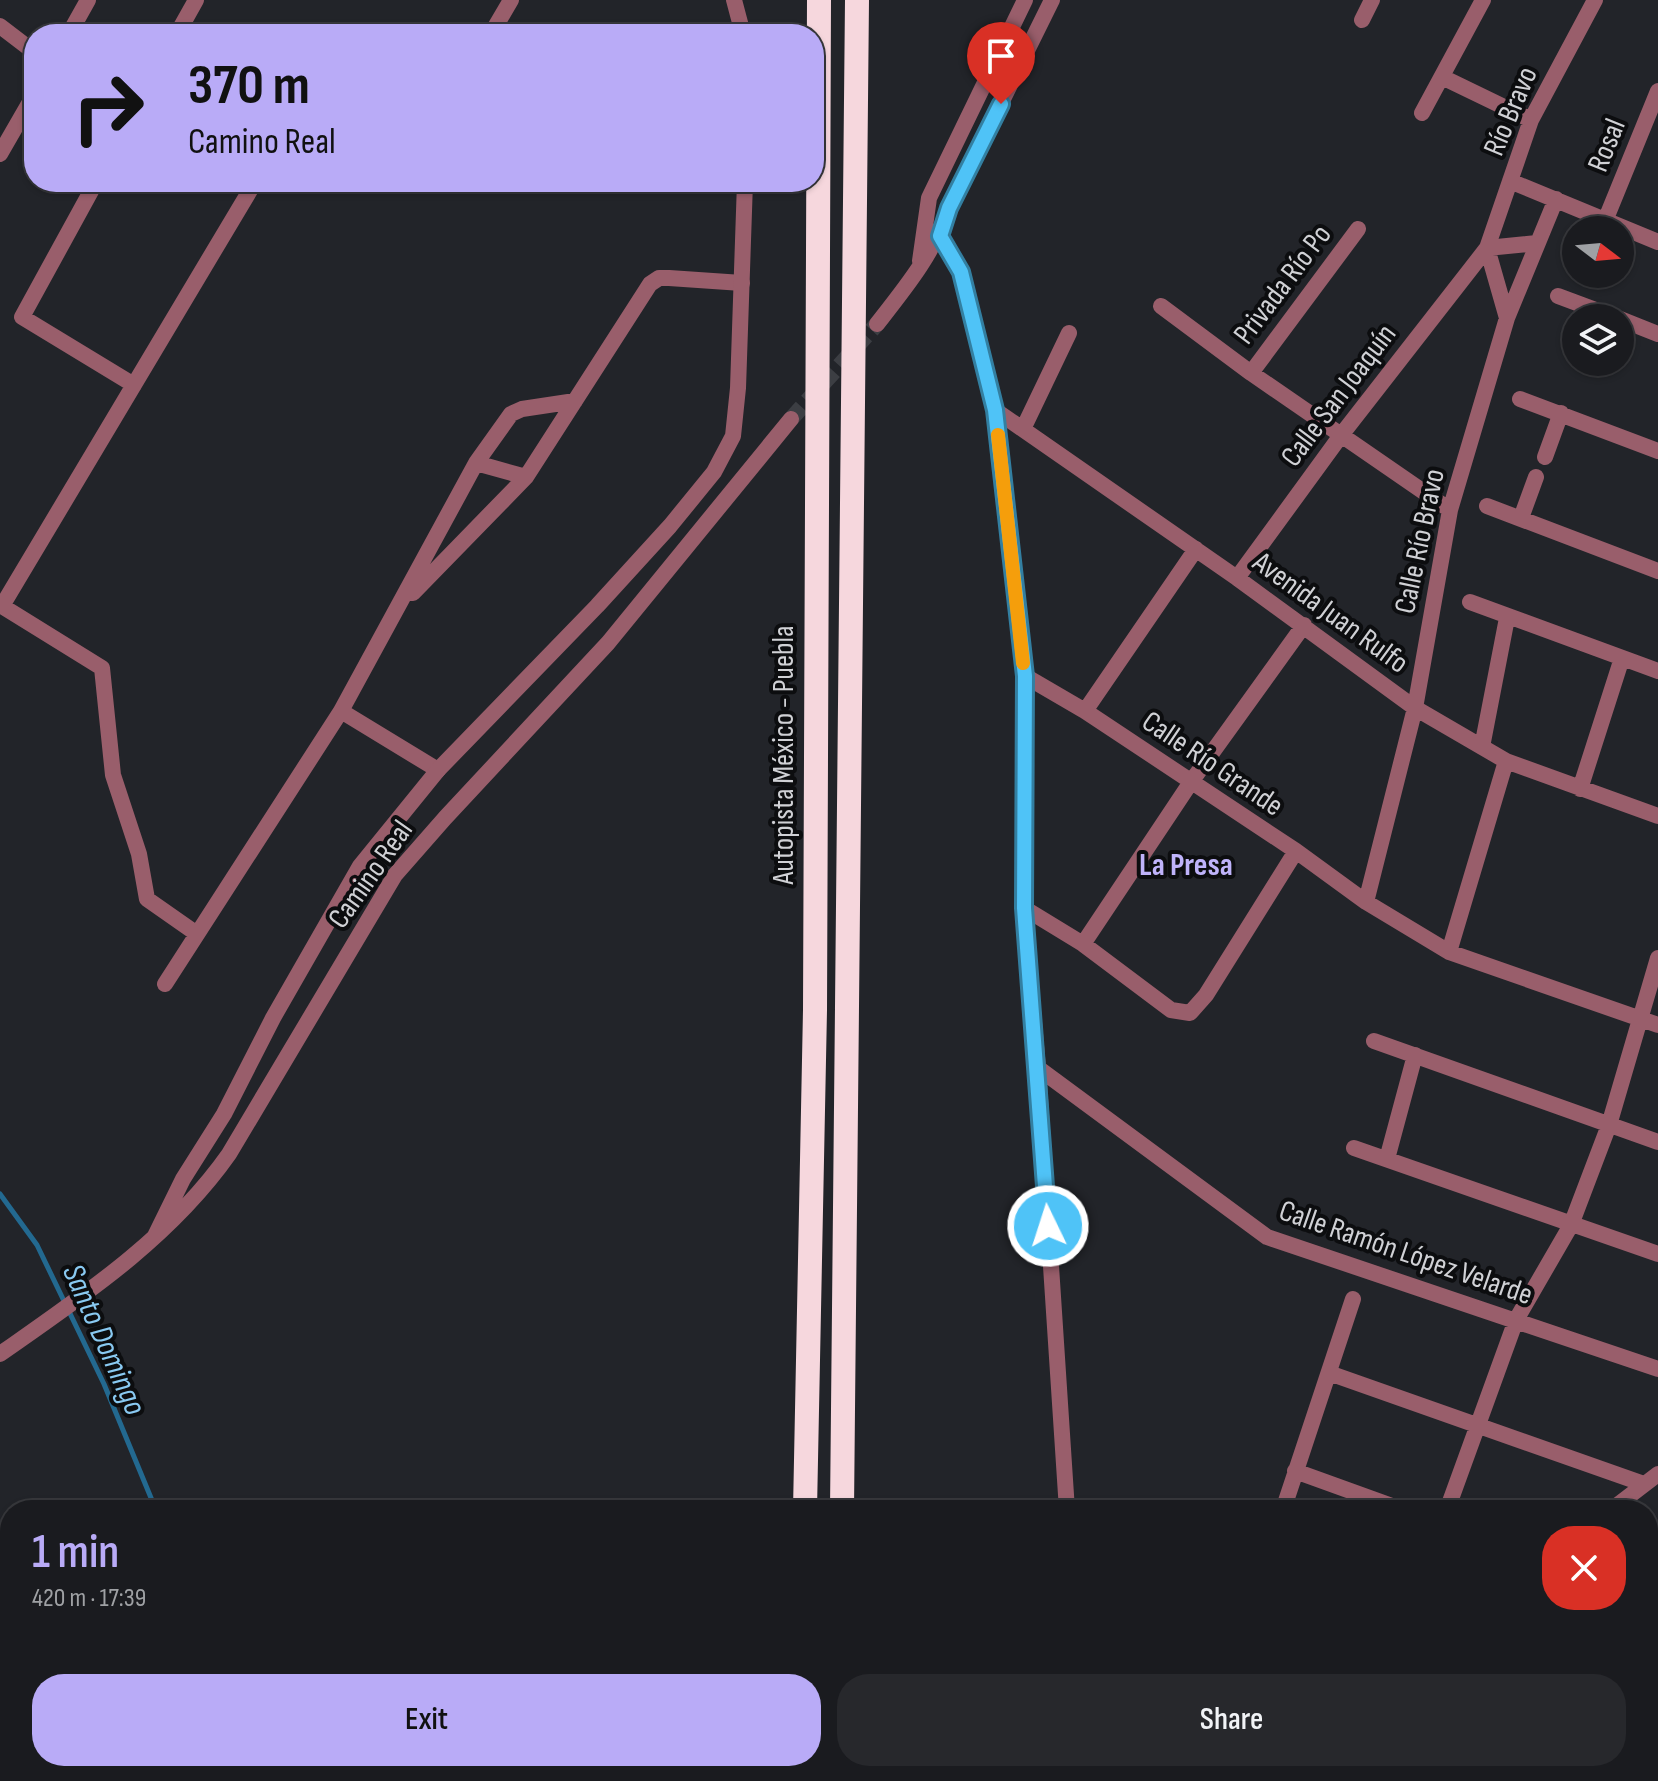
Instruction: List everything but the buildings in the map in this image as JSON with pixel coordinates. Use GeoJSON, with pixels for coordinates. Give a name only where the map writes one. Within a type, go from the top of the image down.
{"type":"FeatureCollection","features":[{"type":"Feature","properties":{"kind":"highway","name":"Autopista México - Puebla"},"geometry":{"type":"LineString","coordinates":[[819,0],[819,24]]}},
{"type":"Feature","properties":{"kind":"highway"},"geometry":{"type":"LineString","coordinates":[[842,1500],[857,0]]}},
{"type":"Feature","properties":{"kind":"highway","name":"Autopista México - Puebla"},"geometry":{"type":"LineString","coordinates":[[805,1500],[815,995],[818,192]]}},
{"type":"Feature","properties":{"kind":"street"},"geometry":{"type":"LineString","coordinates":[[75,24],[88,0]]}},
{"type":"Feature","properties":{"kind":"street"},"geometry":{"type":"LineString","coordinates":[[183,24],[196,0]]}},
{"type":"Feature","properties":{"kind":"street"},"geometry":{"type":"LineString","coordinates":[[497,24],[511,0]]}},
{"type":"Feature","properties":{"kind":"street"},"geometry":{"type":"LineString","coordinates":[[1025,0],[929,198],[933,233],[961,272],[995,410],[1025,676],[1024,908],[1038,1068],[1066,1500]]}},
{"type":"Feature","properties":{"kind":"street"},"geometry":{"type":"LineString","coordinates":[[877,324],[917,274],[933,233],[949,208],[1052,0]]}},
{"type":"Feature","properties":{"kind":"street"},"geometry":{"type":"LineString","coordinates":[[1362,20],[1372,0]]}},
{"type":"Feature","properties":{"kind":"street"},"geometry":{"type":"LineString","coordinates":[[1422,113],[1483,0]]}},
{"type":"Feature","properties":{"kind":"street","name":"Río Bravo"},"geometry":{"type":"LineString","coordinates":[[1487,248],[1531,120],[1595,0]]}},
{"type":"Feature","properties":{"kind":"street"},"geometry":{"type":"LineString","coordinates":[[735,2],[740,24]]}},
{"type":"Feature","properties":{"kind":"street"},"geometry":{"type":"LineString","coordinates":[[0,26],[24,44]]}},
{"type":"Feature","properties":{"kind":"street"},"geometry":{"type":"LineString","coordinates":[[1442,77],[1531,120]]}},
{"type":"Feature","properties":{"kind":"street","name":"Rosal"},"geometry":{"type":"LineString","coordinates":[[1607,216],[1658,91]]}},
{"type":"Feature","properties":{"kind":"street"},"geometry":{"type":"LineString","coordinates":[[0,154],[24,112]]}},
{"type":"Feature","properties":{"kind":"street"},"geometry":{"type":"LineString","coordinates":[[967,119],[988,130]]}},
{"type":"Feature","properties":{"kind":"street"},"geometry":{"type":"LineString","coordinates":[[1510,181],[1594,216]]}},
{"type":"Feature","properties":{"kind":"street"},"geometry":{"type":"LineString","coordinates":[[91,192],[22,317],[134,385]]}},
{"type":"Feature","properties":{"kind":"street"},"geometry":{"type":"LineString","coordinates":[[197,934],[147,899],[139,854],[113,775],[102,668],[2,606],[249,192]]}},
{"type":"Feature","properties":{"kind":"street"},"geometry":{"type":"LineString","coordinates":[[155,1236],[183,1179],[224,1114],[273,1018],[360,866],[438,770],[608,594],[714,472],[733,436],[745,192]]}},
{"type":"Feature","properties":{"kind":"street","name":"Calle Río Bravo"},"geometry":{"type":"LineString","coordinates":[[1366,902],[1415,708],[1450,510],[1507,318],[1556,199]]}},
{"type":"Feature","properties":{"kind":"street","name":"Privada Río Po"},"geometry":{"type":"LineString","coordinates":[[1251,373],[1358,229]]}},
{"type":"Feature","properties":{"kind":"street"},"geometry":{"type":"LineString","coordinates":[[1634,232],[1658,242]]}},
{"type":"Feature","properties":{"kind":"street"},"geometry":{"type":"LineString","coordinates":[[1507,318],[1487,248],[1537,243]]}},
{"type":"Feature","properties":{"kind":"street","name":"Calle San Joaquín"},"geometry":{"type":"LineString","coordinates":[[1237,578],[1342,434],[1487,248]]}},
{"type":"Feature","properties":{"kind":"street"},"geometry":{"type":"LineString","coordinates":[[398,608],[526,477],[650,284],[659,278],[742,283]]}},
{"type":"Feature","properties":{"kind":"street"},"geometry":{"type":"LineString","coordinates":[[1558,296],[1579,304]]}},
{"type":"Feature","properties":{"kind":"street"},"geometry":{"type":"LineString","coordinates":[[1161,306],[1251,373],[1450,510]]}},
{"type":"Feature","properties":{"kind":"street"},"geometry":{"type":"LineString","coordinates":[[1634,325],[1658,334]]}},
{"type":"Feature","properties":{"kind":"street"},"geometry":{"type":"LineString","coordinates":[[1023,429],[1069,333]]}},
{"type":"Feature","properties":{"kind":"street"},"geometry":{"type":"LineString","coordinates":[[1520,399],[1658,451]]}},
{"type":"Feature","properties":{"kind":"street"},"geometry":{"type":"LineString","coordinates":[[165,984],[341,711],[476,463],[511,414],[522,409],[575,401]]}},
{"type":"Feature","properties":{"kind":"street","name":"Avenida Juan Rulfo"},"geometry":{"type":"LineString","coordinates":[[995,410],[1304,625],[1415,708],[1506,761],[1658,816]]}},
{"type":"Feature","properties":{"kind":"street"},"geometry":{"type":"LineString","coordinates":[[1545,457],[1561,413]]}},
{"type":"Feature","properties":{"kind":"street","name":"Camino Real"},"geometry":{"type":"LineString","coordinates":[[2,1352],[131,1259],[204,1189],[229,1154],[395,875],[608,643],[791,419]]}},
{"type":"Feature","properties":{"kind":"street"},"geometry":{"type":"LineString","coordinates":[[476,463],[526,477]]}},
{"type":"Feature","properties":{"kind":"street"},"geometry":{"type":"LineString","coordinates":[[1521,518],[1536,477]]}},
{"type":"Feature","properties":{"kind":"street"},"geometry":{"type":"LineString","coordinates":[[1487,506],[1658,571]]}},
{"type":"Feature","properties":{"kind":"street"},"geometry":{"type":"LineString","coordinates":[[1085,711],[1196,549]]}},
{"type":"Feature","properties":{"kind":"street"},"geometry":{"type":"LineString","coordinates":[[1470,602],[1658,671]]}},
{"type":"Feature","properties":{"kind":"street"},"geometry":{"type":"LineString","coordinates":[[1482,747],[1507,618]]}},
{"type":"Feature","properties":{"kind":"street"},"geometry":{"type":"LineString","coordinates":[[1083,944],[1191,782],[1304,625]]}},
{"type":"Feature","properties":{"kind":"street"},"geometry":{"type":"LineString","coordinates":[[1580,789],[1622,658]]}},
{"type":"Feature","properties":{"kind":"street","name":"Calle Río Grande"},"geometry":{"type":"LineString","coordinates":[[1025,676],[1085,711],[1296,851],[1366,902],[1449,952],[1658,1025]]}},
{"type":"Feature","properties":{"kind":"street"},"geometry":{"type":"LineString","coordinates":[[341,711],[438,770]]}},
{"type":"Feature","properties":{"kind":"street"},"geometry":{"type":"LineString","coordinates":[[1449,952],[1506,761]]}},
{"type":"Feature","properties":{"kind":"street"},"geometry":{"type":"LineString","coordinates":[[1024,908],[1083,944],[1171,1010],[1190,1013],[1206,995],[1296,851]]}},
{"type":"Feature","properties":{"kind":"street"},"geometry":{"type":"LineString","coordinates":[[1451,1500],[1516,1320],[1571,1225],[1609,1125],[1658,958]]}},
{"type":"Feature","properties":{"kind":"street"},"geometry":{"type":"LineString","coordinates":[[1374,1041],[1658,1142]]}},
{"type":"Feature","properties":{"kind":"street"},"geometry":{"type":"LineString","coordinates":[[1387,1159],[1415,1055]]}},
{"type":"Feature","properties":{"kind":"street","name":"Calle Ramón López Velarde"},"geometry":{"type":"LineString","coordinates":[[1038,1068],[1267,1237],[1658,1369]]}},
{"type":"Feature","properties":{"kind":"street"},"geometry":{"type":"LineString","coordinates":[[1354,1148],[1658,1254]]}},
{"type":"Feature","properties":{"kind":"street"},"geometry":{"type":"LineString","coordinates":[[1286,1500],[1353,1299]]}},
{"type":"Feature","properties":{"kind":"street"},"geometry":{"type":"LineString","coordinates":[[1329,1373],[1478,1427],[1651,1479]]}},
{"type":"Feature","properties":{"kind":"street"},"geometry":{"type":"LineString","coordinates":[[1295,1471],[1375,1500]]}},
{"type":"Feature","properties":{"kind":"street"},"geometry":{"type":"LineString","coordinates":[[1624,1500],[1651,1479]]}},
{"type":"Feature","properties":{"kind":"waterway","name":"Santo Domingo"},"geometry":{"type":"LineString","coordinates":[[0,1194],[37,1245],[104,1384],[152,1500]]}},
{"type":"Feature","properties":{"kind":"tunnel"},"geometry":{"type":"LineString","coordinates":[[791,419],[877,324]]}},
{"type":"Feature","properties":{"kind":"slow traffic"},"geometry":{"type":"LineString","coordinates":[[998,435],[1023,663]]}},
{"type":"Feature","properties":{"kind":"district","name":"La Presa"},"geometry":{"type":"Point","coordinates":[1186,864]}},
{"type":"Feature","properties":{"kind":"route"},"geometry":{"type":"LineString","coordinates":[[1001,104],[949,208],[940,236],[961,272],[995,410],[1025,676],[1024,908],[1048,1226]]}}]}
